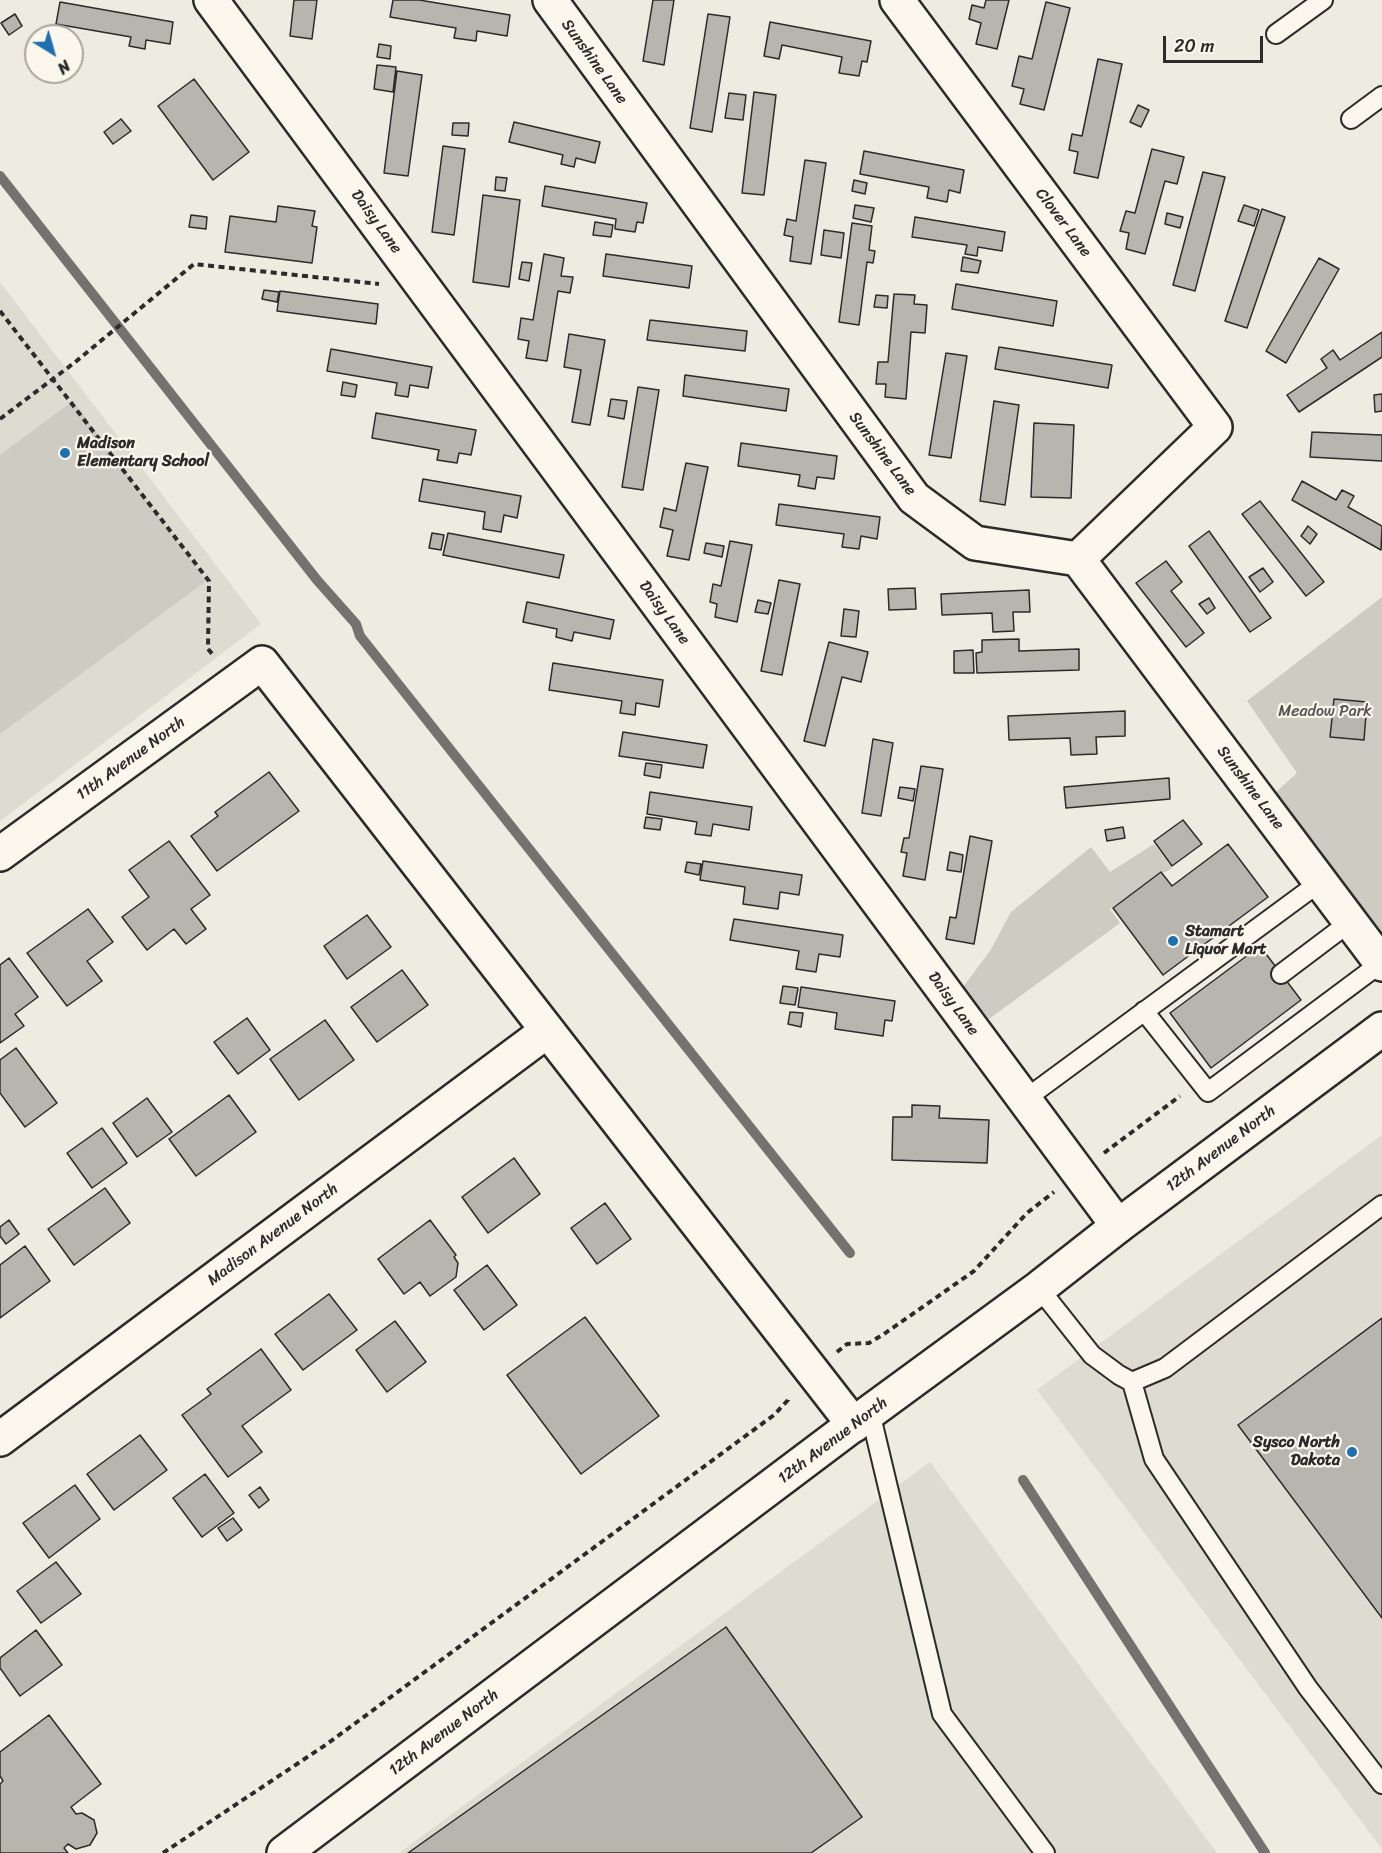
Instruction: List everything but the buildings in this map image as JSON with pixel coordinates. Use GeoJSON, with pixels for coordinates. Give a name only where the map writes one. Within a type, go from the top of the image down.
{"type":"FeatureCollection","features":[{"type":"Feature","properties":{"kind":"street","name":"Daisy Lane"},"geometry":{"type":"LineString","coordinates":[[212,0],[1118,1226]]}},
{"type":"Feature","properties":{"kind":"street","name":"Sunshine Lane"},"geometry":{"type":"LineString","coordinates":[[549,0],[914,498],[975,543],[1078,559],[1381,964]]}},
{"type":"Feature","properties":{"kind":"street","name":"Clover Lane"},"geometry":{"type":"LineString","coordinates":[[897,0],[1215,427],[1078,559]]}},
{"type":"Feature","properties":{"kind":"street","name":"11th Avenue North"},"geometry":{"type":"LineString","coordinates":[[0,854],[262,663],[547,1031]]}},
{"type":"Feature","properties":{"kind":"street","name":"12th Avenue North"},"geometry":{"type":"LineString","coordinates":[[284,1853],[1382,1029]]}},
{"type":"Feature","properties":{"kind":"street"},"geometry":{"type":"LineString","coordinates":[[547,1031],[812,1371],[862,1419]]}},
{"type":"Feature","properties":{"kind":"street","name":"Madison Avenue North"},"geometry":{"type":"LineString","coordinates":[[0,1438],[547,1031]]}},
{"type":"Feature","properties":{"kind":"lane"},"geometry":{"type":"LineString","coordinates":[[1276,34],[1323,0]]}},
{"type":"Feature","properties":{"kind":"lane"},"geometry":{"type":"LineString","coordinates":[[1351,119],[1382,96]]}},
{"type":"Feature","properties":{"kind":"lane"},"geometry":{"type":"LineString","coordinates":[[1024,1100],[1320,882]]}},
{"type":"Feature","properties":{"kind":"lane"},"geometry":{"type":"LineString","coordinates":[[1281,974],[1350,922]]}},
{"type":"Feature","properties":{"kind":"lane"},"geometry":{"type":"LineString","coordinates":[[1144,1011],[1184,1047],[1200,1082],[1208,1092],[1381,964]]}},
{"type":"Feature","properties":{"kind":"lane"},"geometry":{"type":"LineString","coordinates":[[1039,1288],[1092,1355],[1119,1376],[1132,1382],[1165,1368],[1382,1205]]}},
{"type":"Feature","properties":{"kind":"lane"},"geometry":{"type":"LineString","coordinates":[[1132,1382],[1154,1459],[1308,1688],[1382,1784]]}},
{"type":"Feature","properties":{"kind":"lane"},"geometry":{"type":"LineString","coordinates":[[862,1419],[942,1714],[1045,1853]]}},
{"type":"Feature","properties":{"kind":"path"},"geometry":{"type":"LineString","coordinates":[[0,419],[74,363],[194,264],[424,288]]}},
{"type":"Feature","properties":{"kind":"path"},"geometry":{"type":"LineString","coordinates":[[0,311],[209,581],[208,649],[236,682]]}},
{"type":"Feature","properties":{"kind":"path"},"geometry":{"type":"LineString","coordinates":[[163,1853],[327,1744],[765,1422],[788,1400],[790,1388],[847,1344],[869,1342],[884,1334],[974,1271],[1027,1213],[1200,1082]]}},
{"type":"Feature","properties":{"kind":"shaded area","name":"Madison Elementary School"},"geometry":{"type":"Polygon","coordinates":[[[0,282],[261,624],[0,821],[0,282]]]}},
{"type":"Feature","properties":{"kind":"shaded area"},"geometry":{"type":"Polygon","coordinates":[[[1382,1135],[1382,1849],[1037,1390],[1382,1135]]]}},
{"type":"Feature","properties":{"kind":"shaded area"},"geometry":{"type":"Polygon","coordinates":[[[930,1462],[1217,1853],[399,1853],[930,1462]]]}},
{"type":"Feature","properties":{"kind":"green space"},"geometry":{"type":"Polygon","coordinates":[[[73,401],[206,581],[0,734],[0,455],[73,401]]]}},
{"type":"Feature","properties":{"kind":"green space","name":"Meadow Park"},"geometry":{"type":"Polygon","coordinates":[[[1382,597],[1382,938],[1276,792],[1297,773],[1247,701],[1382,597]]]}},
{"type":"Feature","properties":{"kind":"green space"},"geometry":{"type":"Polygon","coordinates":[[[1154,844],[1172,868],[1161,872],[1110,909],[1120,923],[989,1019],[963,987],[990,951],[1011,912],[1091,847],[1110,872],[1154,844]]]}},
{"type":"Feature","properties":{"kind":"waterway"},"geometry":{"type":"LineString","coordinates":[[0,176],[317,580],[356,624],[360,636],[850,1253]]}},
{"type":"Feature","properties":{"kind":"waterway"},"geometry":{"type":"LineString","coordinates":[[1023,1480],[1265,1853]]}},
{"type":"Feature","properties":{"kind":"place","name":"Madison Elementary School"},"geometry":{"type":"Point","coordinates":[65,453]}},
{"type":"Feature","properties":{"kind":"place","name":"Stamart Liquor Mart"},"geometry":{"type":"Point","coordinates":[1173,941]}},
{"type":"Feature","properties":{"kind":"place","name":"Sysco North Dakota"},"geometry":{"type":"Point","coordinates":[1352,1452]}}]}
